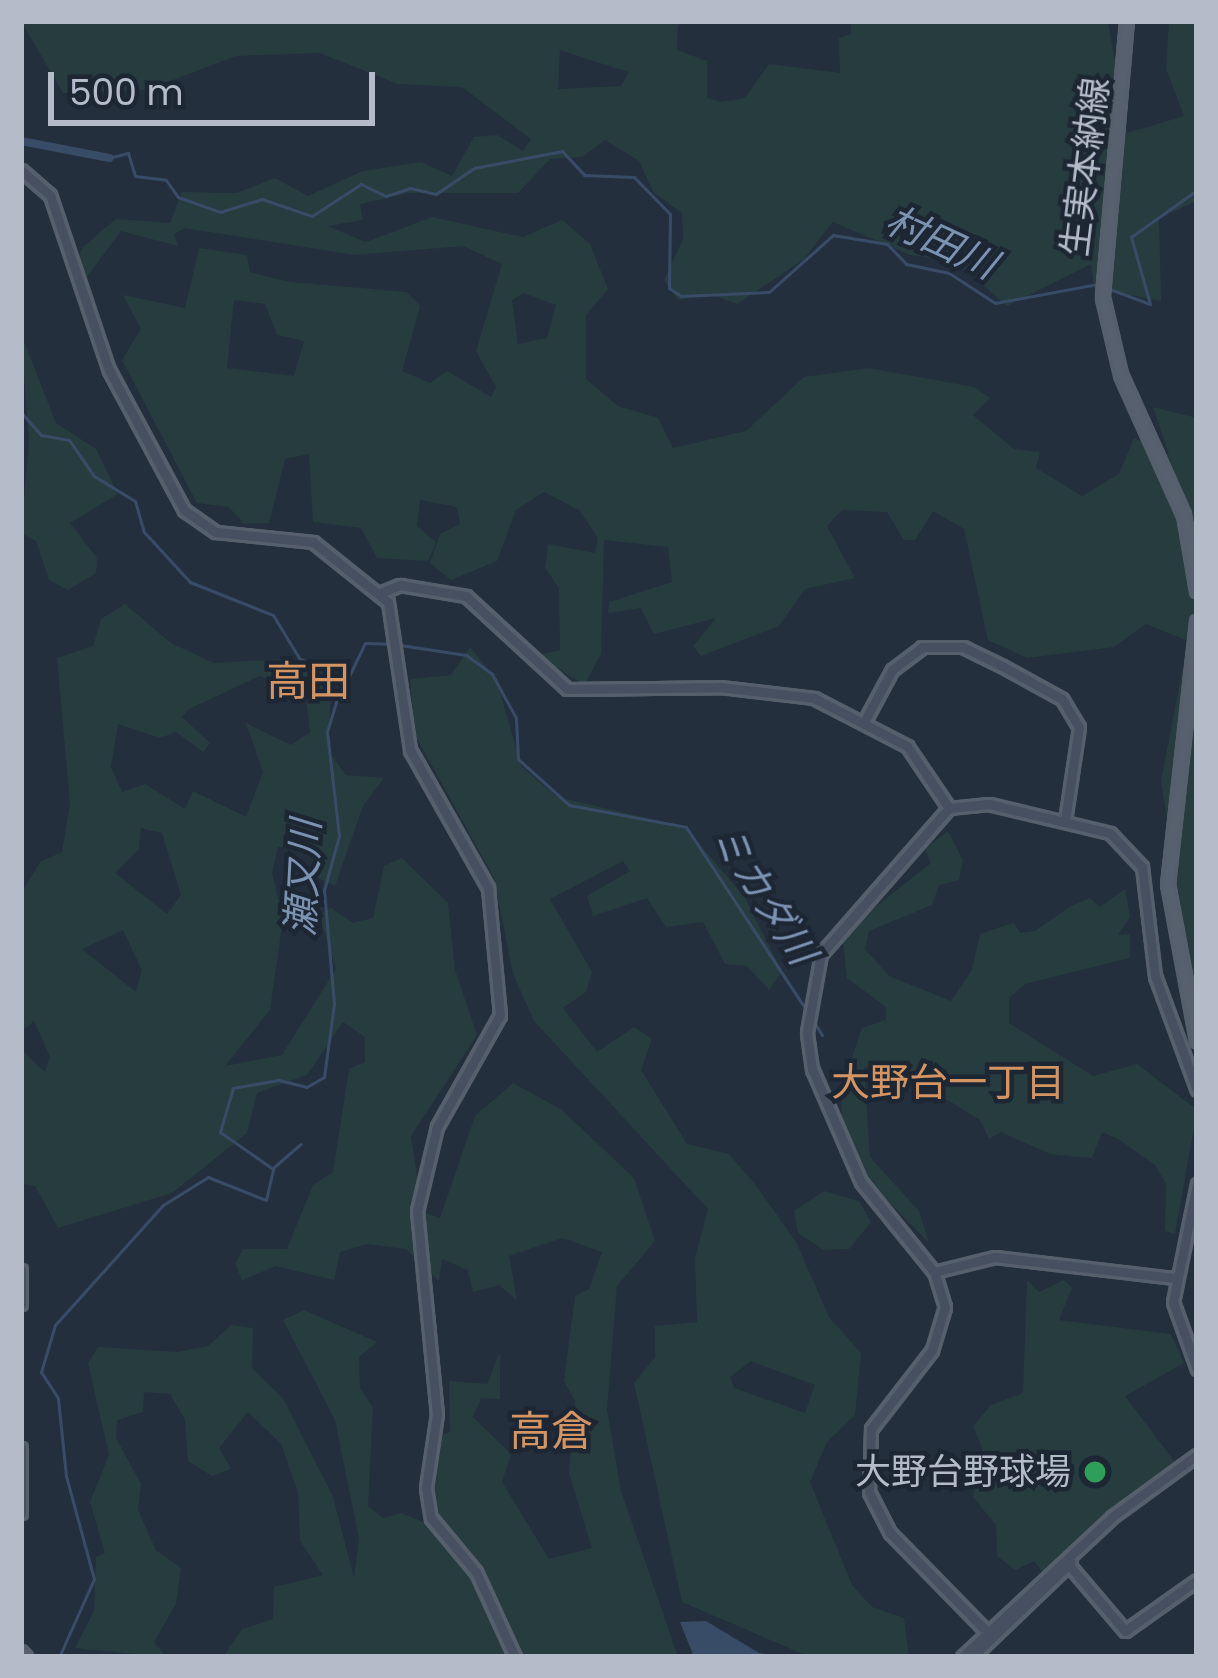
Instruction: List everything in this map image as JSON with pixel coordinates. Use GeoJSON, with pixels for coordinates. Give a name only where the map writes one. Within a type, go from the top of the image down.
{"type":"FeatureCollection","features":[{"type":"Feature","properties":{"kind":"main road","name":"生実本納線"},"geometry":{"type":"LineString","coordinates":[[1127,21],[1101,275],[1114,354],[1184,515],[1197,591]]}},
{"type":"Feature","properties":{"kind":"main road"},"geometry":{"type":"LineString","coordinates":[[1197,622],[1168,884],[1197,1041]]}},
{"type":"Feature","properties":{"kind":"street"},"geometry":{"type":"LineString","coordinates":[[21,170],[50,195],[110,370],[184,510],[216,532],[313,542],[380,593],[399,629],[415,765],[478,866],[496,920],[500,1015],[437,1127],[417,1211],[436,1414],[428,1503],[476,1572],[515,1657]]}},
{"type":"Feature","properties":{"kind":"street"},"geometry":{"type":"LineString","coordinates":[[380,593],[400,585],[466,596],[567,689],[780,690],[864,722],[908,746],[949,808]]}},
{"type":"Feature","properties":{"kind":"street"},"geometry":{"type":"LineString","coordinates":[[864,722],[892,670],[922,647],[963,647],[1003,666],[1062,699],[1079,727],[1065,821]]}},
{"type":"Feature","properties":{"kind":"street"},"geometry":{"type":"LineString","coordinates":[[989,1635],[884,1525],[865,1475],[877,1417],[943,1328],[934,1272],[854,1168],[807,1032],[829,938],[949,808],[980,802],[1111,832],[1142,867],[1155,976],[1197,1090]]}},
{"type":"Feature","properties":{"kind":"street"},"geometry":{"type":"LineString","coordinates":[[1197,1184],[1173,1278],[1178,1333],[1197,1369]]}},
{"type":"Feature","properties":{"kind":"street"},"geometry":{"type":"LineString","coordinates":[[934,1272],[994,1257],[1173,1278]]}},
{"type":"Feature","properties":{"kind":"street"},"geometry":{"type":"LineString","coordinates":[[21,1270],[21,1304]]}},
{"type":"Feature","properties":{"kind":"street"},"geometry":{"type":"LineString","coordinates":[[21,1448],[21,1513]]}},
{"type":"Feature","properties":{"kind":"street"},"geometry":{"type":"LineString","coordinates":[[962,1657],[1197,1458]]}},
{"type":"Feature","properties":{"kind":"street"},"geometry":{"type":"LineString","coordinates":[[972,1657],[989,1635],[1068,1564],[1197,1458]]}},
{"type":"Feature","properties":{"kind":"street"},"geometry":{"type":"LineString","coordinates":[[1068,1564],[1125,1630],[1197,1580]]}},
{"type":"Feature","properties":{"kind":"green space"},"geometry":{"type":"Polygon","coordinates":[[[21,21],[692,21],[678,25],[677,50],[707,61],[707,98],[721,102],[745,98],[769,64],[840,73],[839,38],[851,34],[850,21],[1108,21],[1127,133],[1184,116],[1166,69],[1169,21],[1197,21],[1197,201],[1159,218],[1161,301],[1094,288],[1091,264],[1007,306],[956,262],[910,255],[833,222],[803,260],[737,304],[710,294],[678,300],[664,280],[683,239],[682,213],[653,192],[639,161],[605,140],[582,157],[550,159],[518,193],[409,193],[360,204],[363,220],[327,226],[366,242],[432,217],[523,237],[562,220],[590,244],[608,289],[586,315],[586,379],[618,406],[658,418],[673,448],[746,431],[804,377],[869,368],[974,387],[990,398],[973,415],[1014,449],[1040,452],[1036,468],[1082,496],[1119,474],[1134,438],[1169,455],[1153,407],[1197,418],[1194,990],[1161,781],[1188,641],[1146,624],[1114,647],[1027,658],[988,640],[964,529],[933,511],[915,540],[904,540],[887,512],[842,510],[827,526],[855,578],[805,589],[779,626],[701,656],[693,646],[716,618],[654,634],[641,608],[608,613],[609,602],[672,582],[668,547],[604,540],[601,654],[584,685],[537,655],[560,650],[559,588],[545,568],[548,544],[595,553],[598,538],[579,510],[544,492],[516,510],[497,561],[451,580],[430,563],[440,534],[460,524],[457,507],[420,500],[417,526],[436,542],[428,561],[377,558],[361,528],[313,522],[309,454],[285,459],[269,523],[244,524],[229,507],[197,503],[122,360],[141,329],[123,295],[185,308],[199,248],[247,255],[250,272],[290,282],[407,292],[420,306],[402,371],[430,383],[447,371],[491,397],[496,387],[476,351],[502,264],[463,246],[355,255],[185,228],[174,234],[178,246],[121,231],[86,278],[77,257],[84,246],[116,219],[170,223],[182,192],[237,193],[275,178],[308,196],[363,171],[421,162],[452,176],[474,137],[497,135],[523,151],[531,139],[462,87],[398,84],[320,53],[236,56],[147,90],[63,93],[21,21]],[[560,50],[558,89],[621,86],[629,72],[590,60],[560,50]],[[524,293],[512,300],[518,344],[547,338],[556,305],[524,293]],[[234,300],[227,368],[294,376],[304,341],[277,335],[265,304],[234,300]]]}},
{"type":"Feature","properties":{"kind":"green space"},"geometry":{"type":"Polygon","coordinates":[[[21,334],[56,423],[96,449],[118,494],[70,523],[97,558],[96,573],[68,590],[49,580],[36,541],[21,533],[29,443],[21,334]]]}},
{"type":"Feature","properties":{"kind":"green space"},"geometry":{"type":"Polygon","coordinates":[[[125,604],[171,643],[214,663],[285,659],[332,675],[328,751],[346,775],[384,778],[363,806],[335,886],[311,875],[314,848],[278,847],[272,873],[283,919],[270,1010],[225,1066],[282,1055],[336,969],[319,915],[331,908],[353,923],[373,918],[384,866],[402,858],[448,903],[455,970],[477,1035],[411,1136],[422,1212],[440,1218],[475,1116],[513,1083],[562,1110],[634,1178],[655,1241],[617,1286],[607,1409],[621,1491],[678,1657],[223,1657],[242,1629],[273,1619],[274,1587],[323,1575],[300,1541],[298,1492],[281,1444],[248,1412],[219,1448],[231,1469],[212,1476],[188,1461],[185,1420],[170,1394],[144,1392],[143,1412],[117,1420],[116,1438],[141,1484],[138,1510],[156,1550],[181,1568],[176,1604],[154,1642],[166,1657],[75,1648],[94,1611],[96,1557],[105,1553],[90,1502],[109,1455],[88,1363],[98,1347],[177,1352],[208,1346],[231,1325],[253,1328],[252,1368],[283,1398],[333,1497],[354,1578],[359,1539],[335,1420],[283,1320],[304,1310],[377,1342],[359,1357],[360,1388],[373,1408],[368,1506],[383,1518],[401,1513],[430,1525],[422,1481],[438,1436],[450,1432],[449,1381],[487,1384],[500,1352],[500,1399],[481,1398],[473,1417],[511,1454],[502,1482],[549,1559],[592,1548],[569,1473],[575,1401],[564,1381],[575,1296],[589,1289],[602,1252],[562,1238],[509,1256],[517,1300],[499,1285],[473,1292],[468,1270],[442,1259],[439,1281],[406,1249],[367,1244],[340,1252],[334,1280],[276,1266],[242,1280],[235,1264],[243,1249],[287,1249],[313,1185],[333,1172],[349,1069],[365,1062],[365,1037],[343,1022],[307,1075],[257,1093],[247,1133],[172,1193],[58,1228],[35,1186],[21,1184],[21,1050],[45,1072],[50,1057],[34,1021],[21,1032],[21,894],[40,862],[62,852],[70,804],[57,658],[93,646],[101,619],[125,604]],[[260,676],[189,709],[182,717],[210,743],[203,752],[176,732],[160,738],[118,724],[111,767],[122,792],[145,784],[185,809],[193,791],[246,817],[263,772],[246,723],[291,745],[310,732],[306,695],[260,676]],[[141,828],[139,849],[115,873],[167,914],[181,895],[162,833],[141,828]],[[123,930],[82,949],[136,992],[142,970],[123,930]]]}},
{"type":"Feature","properties":{"kind":"green space"},"geometry":{"type":"Polygon","coordinates":[[[470,647],[497,681],[521,766],[557,797],[685,827],[745,898],[782,972],[769,990],[747,966],[725,964],[703,922],[666,927],[647,898],[593,916],[587,896],[630,871],[623,861],[550,899],[592,972],[586,992],[563,1008],[597,1052],[634,1027],[652,1039],[641,1070],[687,1144],[729,1154],[755,1184],[796,1242],[829,1317],[861,1353],[855,1415],[827,1442],[810,1482],[852,1585],[872,1607],[904,1618],[909,1657],[810,1657],[682,1602],[634,1383],[655,1357],[655,1326],[697,1322],[695,1258],[708,1209],[534,1021],[513,974],[494,878],[414,733],[410,679],[451,675],[470,647]],[[751,1361],[730,1377],[734,1388],[805,1413],[815,1385],[751,1361]]]}},
{"type":"Feature","properties":{"kind":"green space"},"geometry":{"type":"Polygon","coordinates":[[[948,831],[963,861],[959,880],[939,885],[932,905],[869,931],[865,949],[889,976],[951,1001],[972,970],[980,934],[1014,923],[1020,933],[1035,931],[1071,906],[1090,898],[1100,907],[1125,889],[1130,917],[1118,935],[1130,934],[1130,958],[1025,984],[1009,998],[1009,1023],[1093,1076],[1137,1064],[1197,1110],[1175,1234],[1165,1231],[1166,1184],[1155,1165],[1118,1139],[1102,1132],[1092,1158],[1050,1154],[1001,1132],[989,1139],[980,1120],[883,1060],[864,1068],[870,1157],[919,1211],[929,1243],[868,1180],[842,1125],[841,1089],[862,1028],[886,1020],[886,1007],[847,978],[842,933],[931,863],[925,849],[948,831]]]}},
{"type":"Feature","properties":{"kind":"green space"},"geometry":{"type":"Polygon","coordinates":[[[824,1191],[859,1201],[871,1222],[849,1249],[824,1250],[798,1233],[794,1211],[824,1191]]]}},
{"type":"Feature","properties":{"kind":"green space"},"geometry":{"type":"Polygon","coordinates":[[[1027,1280],[1039,1292],[1064,1280],[1072,1288],[1059,1320],[1171,1334],[1184,1363],[1125,1396],[1177,1465],[1043,1573],[1034,1561],[1015,1570],[997,1556],[996,1525],[973,1497],[982,1448],[973,1426],[991,1405],[1023,1393],[1027,1280]]]}},
{"type":"Feature","properties":{"kind":"water"},"geometry":{"type":"Polygon","coordinates":[[[706,1621],[759,1653],[781,1657],[694,1657],[680,1622],[706,1621]]]}},
{"type":"Feature","properties":{"kind":"waterway","name":"村田川"},"geometry":{"type":"LineString","coordinates":[[21,141],[109,158]]}},
{"type":"Feature","properties":{"kind":"waterway","name":"村田川"},"geometry":{"type":"LineString","coordinates":[[109,158],[128,153],[135,176],[166,180],[178,197],[220,212],[262,199],[312,216],[361,184],[386,196],[410,188],[436,194],[474,168],[562,151],[584,175],[634,177],[670,214],[669,288],[681,296],[769,292],[833,235],[887,244],[906,264],[949,273],[995,303],[1098,284]]}},
{"type":"Feature","properties":{"kind":"waterway","name":"村田川"},"geometry":{"type":"LineString","coordinates":[[1107,288],[1150,304],[1131,237],[1197,190]]}},
{"type":"Feature","properties":{"kind":"waterway","name":"瀬又川"},"geometry":{"type":"LineString","coordinates":[[21,412],[41,435],[69,440],[94,476],[135,501],[144,532],[190,582],[273,615],[299,658],[327,671],[337,699],[327,732],[339,836],[324,890],[334,1004],[324,1077],[307,1087],[278,1080],[233,1088],[220,1132],[273,1169]]}},
{"type":"Feature","properties":{"kind":"waterway","name":"ミカダ川"},"geometry":{"type":"LineString","coordinates":[[338,699],[365,643],[390,644]]}},
{"type":"Feature","properties":{"kind":"waterway","name":"ミカダ川"},"geometry":{"type":"LineString","coordinates":[[400,645],[466,655],[492,674],[516,718],[518,759],[569,805],[686,827],[807,1011]]}},
{"type":"Feature","properties":{"kind":"waterway","name":"ミカダ川"},"geometry":{"type":"LineString","coordinates":[[812,1019],[822,1035]]}},
{"type":"Feature","properties":{"kind":"waterway"},"geometry":{"type":"LineString","coordinates":[[274,1167],[300,1144]]}},
{"type":"Feature","properties":{"kind":"waterway","name":"瀬又川"},"geometry":{"type":"LineString","coordinates":[[59,1657],[94,1579],[66,1476],[58,1398],[41,1372],[55,1325],[163,1205],[208,1177],[266,1200],[273,1170]]}},
{"type":"Feature","properties":{"kind":"place","name":"大野台野球場"},"geometry":{"type":"Point","coordinates":[1095,1472]}},
{"type":"Feature","properties":{"kind":"district","name":"高田"},"geometry":{"type":"Point","coordinates":[308,682]}},
{"type":"Feature","properties":{"kind":"district","name":"大野台一丁目"},"geometry":{"type":"Point","coordinates":[948,1083]}},
{"type":"Feature","properties":{"kind":"district","name":"高倉"},"geometry":{"type":"Point","coordinates":[551,1432]}}]}
